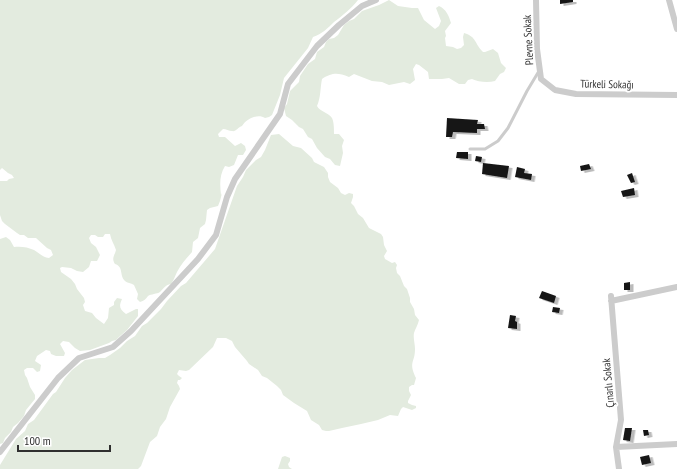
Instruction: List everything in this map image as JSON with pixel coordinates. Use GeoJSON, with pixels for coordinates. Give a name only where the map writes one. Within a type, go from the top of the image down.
{"type":"FeatureCollection","features":[{"type":"Feature","properties":{"kind":"street"},"geometry":{"type":"LineString","coordinates":[[0,452],[58,378],[79,358],[113,347],[131,332],[198,259],[216,235],[227,198],[236,179],[280,114],[288,84],[317,46],[362,6],[376,0]]}},
{"type":"Feature","properties":{"kind":"street","name":"Plevne Sokak"},"geometry":{"type":"LineString","coordinates":[[536,0],[537,49],[541,79]]}},
{"type":"Feature","properties":{"kind":"street"},"geometry":{"type":"LineString","coordinates":[[669,0],[677,29]]}},
{"type":"Feature","properties":{"kind":"street","name":"Türkeli Sokağı"},"geometry":{"type":"LineString","coordinates":[[541,79],[554,90],[576,94],[677,95]]}},
{"type":"Feature","properties":{"kind":"street","name":"Çınarlı Sokak"},"geometry":{"type":"LineString","coordinates":[[619,469],[616,447],[621,420],[611,299],[677,287]]}},
{"type":"Feature","properties":{"kind":"street"},"geometry":{"type":"LineString","coordinates":[[616,447],[677,444]]}},
{"type":"Feature","properties":{"kind":"lane"},"geometry":{"type":"LineString","coordinates":[[470,149],[485,149],[498,141],[508,128],[540,69]]}},
{"type":"Feature","properties":{"kind":"shaded area"},"geometry":{"type":"Polygon","coordinates":[[[0,0],[358,0],[325,31],[313,37],[308,48],[284,78],[280,95],[272,115],[265,118],[256,116],[246,121],[235,131],[223,129],[218,134],[219,137],[225,137],[235,146],[241,143],[245,146],[246,150],[243,155],[238,155],[234,165],[229,167],[225,166],[221,177],[221,195],[222,193],[218,206],[207,210],[205,224],[200,228],[198,238],[193,242],[192,252],[180,266],[171,284],[166,286],[160,292],[149,295],[145,300],[140,302],[137,299],[138,294],[134,285],[123,279],[120,267],[114,262],[113,258],[116,250],[110,234],[105,234],[103,237],[91,235],[89,238],[91,243],[96,247],[100,255],[97,261],[91,261],[89,267],[83,272],[71,268],[60,268],[61,272],[75,284],[84,298],[85,302],[83,305],[85,311],[92,313],[104,324],[108,318],[109,308],[114,305],[117,298],[122,299],[120,307],[126,314],[138,309],[138,316],[127,330],[116,340],[109,343],[90,350],[80,351],[69,342],[63,341],[60,344],[65,353],[64,356],[56,356],[51,354],[50,351],[46,350],[37,356],[35,361],[41,365],[40,371],[37,372],[33,368],[27,368],[24,370],[30,387],[35,395],[35,399],[26,410],[24,416],[5,438],[3,443],[0,444],[0,239],[6,237],[10,240],[14,247],[29,248],[42,256],[49,258],[53,255],[51,250],[36,238],[28,238],[24,235],[20,235],[5,224],[0,215],[0,181],[7,181],[14,178],[2,168],[0,170],[0,0]]]}},
{"type":"Feature","properties":{"kind":"shaded area"},"geometry":{"type":"Polygon","coordinates":[[[389,0],[398,6],[418,8],[424,20],[435,29],[439,26],[441,21],[436,8],[439,6],[441,7],[447,13],[451,23],[445,31],[446,46],[457,49],[461,48],[464,45],[464,33],[473,38],[483,52],[493,49],[498,53],[501,63],[506,68],[495,81],[483,82],[472,79],[468,80],[465,84],[459,84],[449,78],[429,79],[428,72],[416,64],[413,69],[415,80],[410,84],[404,82],[389,85],[382,82],[372,81],[354,74],[349,77],[336,74],[329,75],[322,79],[317,106],[320,110],[332,118],[334,124],[334,134],[339,134],[344,140],[340,166],[335,165],[317,148],[312,139],[308,137],[303,129],[286,116],[284,108],[287,104],[290,91],[299,82],[300,76],[308,64],[315,59],[317,52],[324,47],[326,42],[338,35],[344,25],[354,19],[362,11],[389,0]]]}},
{"type":"Feature","properties":{"kind":"shaded area"},"geometry":{"type":"Polygon","coordinates":[[[279,134],[293,146],[301,148],[312,158],[314,162],[324,167],[328,173],[330,182],[338,188],[341,193],[345,195],[349,193],[353,194],[351,203],[358,214],[363,218],[369,228],[381,234],[383,237],[384,245],[387,251],[384,256],[385,259],[392,263],[395,262],[397,265],[397,273],[407,289],[415,315],[419,320],[414,333],[415,354],[412,365],[416,378],[414,385],[409,387],[411,395],[408,401],[408,403],[416,406],[416,408],[412,410],[403,407],[398,416],[390,415],[378,420],[361,424],[329,431],[322,430],[319,425],[311,420],[307,411],[283,395],[277,386],[262,376],[258,370],[249,364],[232,341],[226,338],[217,338],[213,347],[189,370],[179,370],[177,374],[182,378],[178,380],[177,383],[180,389],[170,407],[166,419],[160,427],[157,436],[150,442],[141,466],[138,469],[0,469],[0,465],[16,439],[25,431],[28,424],[34,420],[72,370],[85,360],[105,358],[135,336],[142,326],[161,309],[181,286],[186,283],[215,249],[237,186],[246,170],[261,157],[271,135],[279,134]]]}},
{"type":"Feature","properties":{"kind":"shaded area"},"geometry":{"type":"Polygon","coordinates":[[[285,456],[290,458],[288,464],[292,469],[278,469],[282,457],[285,456]]]}},
{"type":"Feature","properties":{"kind":"building"},"geometry":{"type":"Polygon","coordinates":[[[560,0],[573,0],[573,2],[560,4],[560,0]]]}},
{"type":"Feature","properties":{"kind":"building"},"geometry":{"type":"Polygon","coordinates":[[[447,118],[478,120],[477,124],[484,124],[485,129],[477,129],[477,133],[453,132],[452,137],[446,137],[447,118]]]}},
{"type":"Feature","properties":{"kind":"building"},"geometry":{"type":"Polygon","coordinates":[[[457,152],[468,152],[468,159],[456,158],[457,152]]]}},
{"type":"Feature","properties":{"kind":"building"},"geometry":{"type":"Polygon","coordinates":[[[476,156],[482,157],[481,162],[475,161],[476,156]]]}},
{"type":"Feature","properties":{"kind":"building"},"geometry":{"type":"Polygon","coordinates":[[[483,163],[509,166],[507,178],[482,174],[483,163]]]}},
{"type":"Feature","properties":{"kind":"building"},"geometry":{"type":"Polygon","coordinates":[[[589,164],[591,169],[581,171],[580,166],[589,164]]]}},
{"type":"Feature","properties":{"kind":"building"},"geometry":{"type":"Polygon","coordinates":[[[517,167],[525,169],[524,173],[532,174],[531,180],[515,177],[517,167]]]}},
{"type":"Feature","properties":{"kind":"building"},"geometry":{"type":"Polygon","coordinates":[[[632,173],[635,182],[631,183],[627,175],[632,173]]]}},
{"type":"Feature","properties":{"kind":"building"},"geometry":{"type":"Polygon","coordinates":[[[634,188],[635,195],[623,197],[621,191],[634,188]]]}},
{"type":"Feature","properties":{"kind":"building"},"geometry":{"type":"Polygon","coordinates":[[[630,282],[630,290],[624,290],[624,283],[630,282]]]}},
{"type":"Feature","properties":{"kind":"building"},"geometry":{"type":"Polygon","coordinates":[[[542,291],[556,296],[554,303],[539,298],[542,291]]]}},
{"type":"Feature","properties":{"kind":"building"},"geometry":{"type":"Polygon","coordinates":[[[553,307],[560,308],[559,313],[552,312],[553,307]]]}},
{"type":"Feature","properties":{"kind":"building"},"geometry":{"type":"Polygon","coordinates":[[[510,315],[516,316],[515,321],[517,322],[517,329],[508,328],[510,315]]]}},
{"type":"Feature","properties":{"kind":"building"},"geometry":{"type":"Polygon","coordinates":[[[625,428],[632,428],[630,441],[623,440],[625,428]]]}},
{"type":"Feature","properties":{"kind":"building"},"geometry":{"type":"Polygon","coordinates":[[[643,430],[648,430],[649,435],[644,436],[643,430]]]}},
{"type":"Feature","properties":{"kind":"building"},"geometry":{"type":"Polygon","coordinates":[[[649,455],[651,463],[642,465],[640,457],[649,455]]]}}]}
